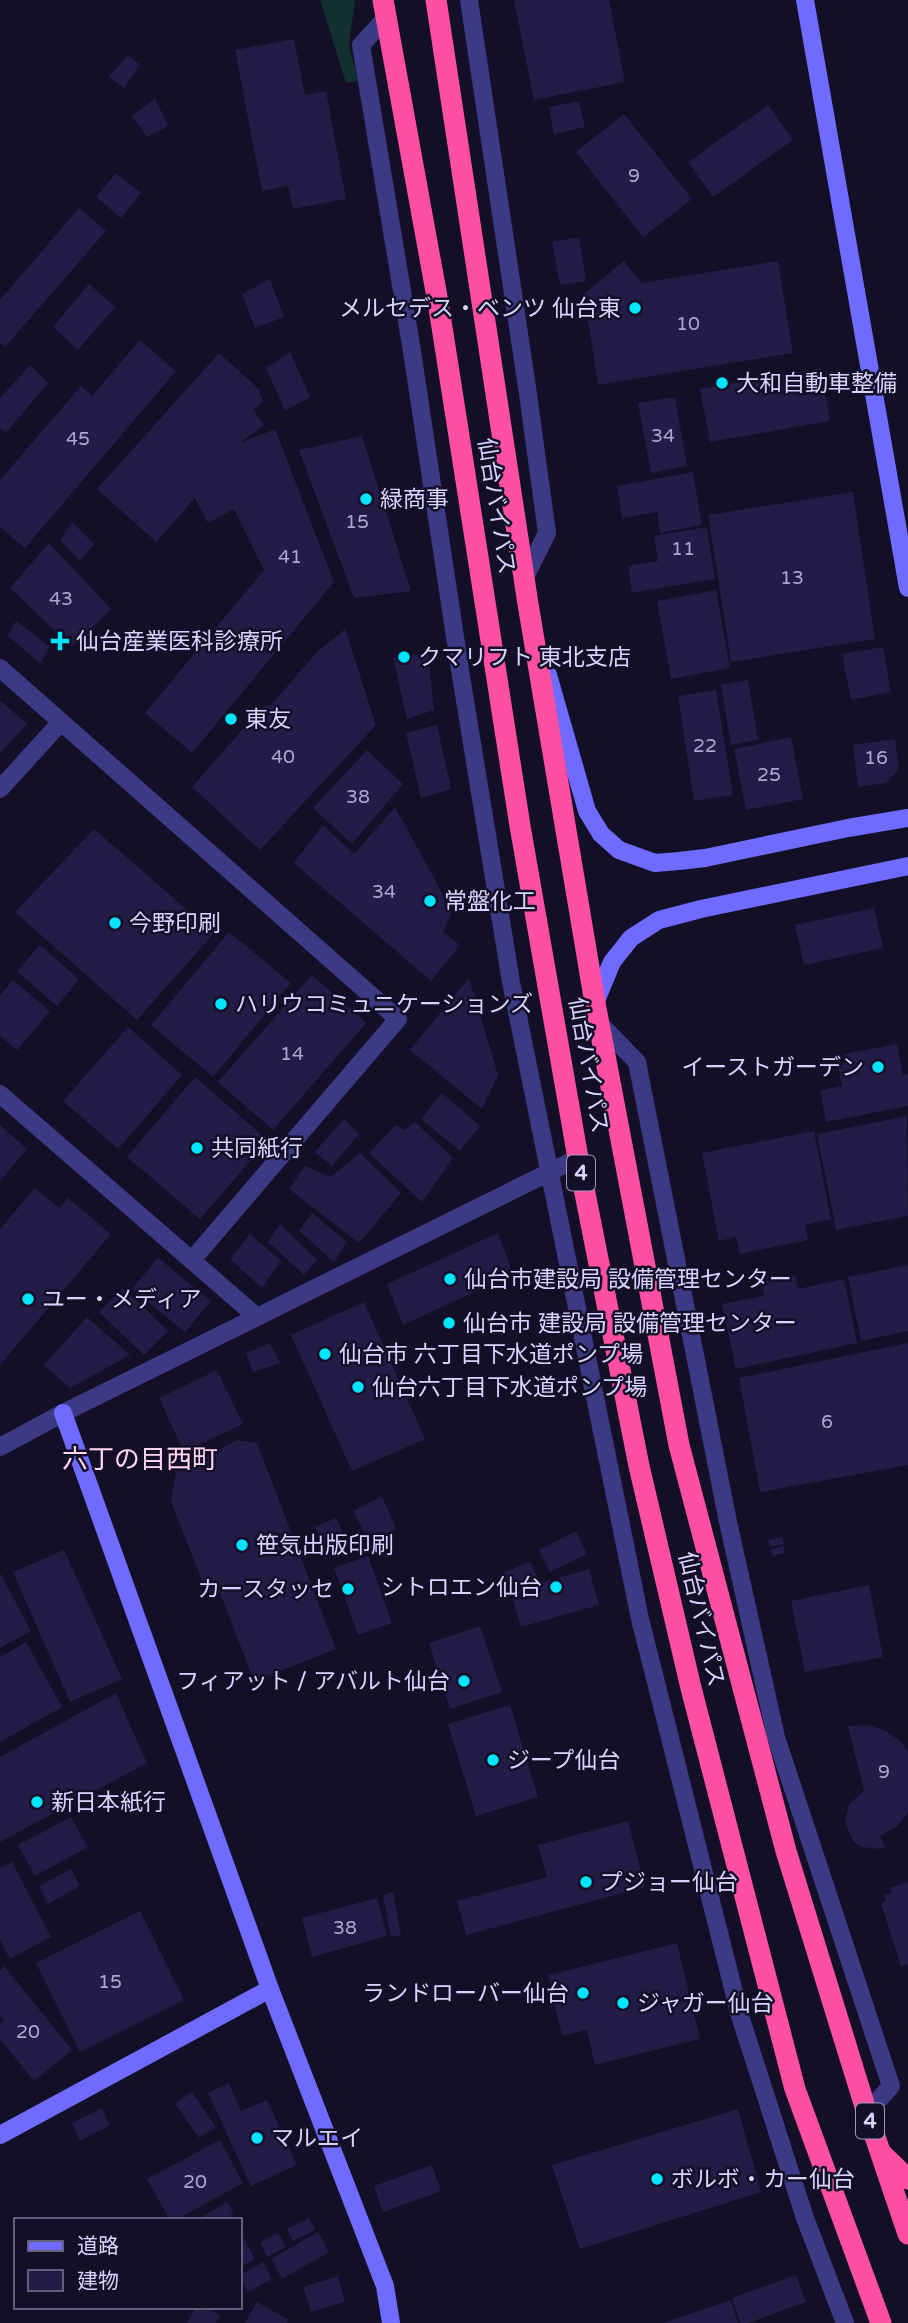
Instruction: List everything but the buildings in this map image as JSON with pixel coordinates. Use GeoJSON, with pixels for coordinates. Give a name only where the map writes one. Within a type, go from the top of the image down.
{"type":"FeatureCollection","features":[{"type":"Feature","properties":{"kind":"highway","name":"仙台バイパス"},"geometry":{"type":"LineString","coordinates":[[436,0],[528,604],[597,1013],[679,1445],[786,1851],[867,2113],[908,2234]]}},
{"type":"Feature","properties":{"kind":"highway","name":"仙台バイパス"},"geometry":{"type":"LineString","coordinates":[[384,6],[439,308],[520,826],[578,1158],[639,1466],[691,1688],[795,2089],[881,2323]]}},
{"type":"Feature","properties":{"kind":"highway"},"geometry":{"type":"LineString","coordinates":[[881,2153],[908,2179]]}},
{"type":"Feature","properties":{"kind":"street"},"geometry":{"type":"LineString","coordinates":[[469,0],[547,533],[524,579]]}},
{"type":"Feature","properties":{"kind":"street"},"geometry":{"type":"LineString","coordinates":[[805,0],[908,588]]}},
{"type":"Feature","properties":{"kind":"street"},"geometry":{"type":"LineString","coordinates":[[384,6],[361,45],[509,968],[548,1173],[640,1619],[704,1877],[740,2016],[805,2218],[845,2323]]}},
{"type":"Feature","properties":{"kind":"street"},"geometry":{"type":"LineString","coordinates":[[528,604],[587,811],[601,834],[619,850],[655,863],[679,861],[908,818]]}},
{"type":"Feature","properties":{"kind":"street"},"geometry":{"type":"LineString","coordinates":[[0,668],[398,1019],[192,1261]]}},
{"type":"Feature","properties":{"kind":"street"},"geometry":{"type":"LineString","coordinates":[[0,789],[61,722]]}},
{"type":"Feature","properties":{"kind":"street"},"geometry":{"type":"LineString","coordinates":[[867,2113],[891,2086],[776,1737],[728,1522],[637,1062],[597,1013],[612,962],[631,938],[659,920],[908,866]]}},
{"type":"Feature","properties":{"kind":"street"},"geometry":{"type":"LineString","coordinates":[[0,1094],[257,1317]]}},
{"type":"Feature","properties":{"kind":"street"},"geometry":{"type":"LineString","coordinates":[[0,1447],[63,1413],[578,1158]]}},
{"type":"Feature","properties":{"kind":"street"},"geometry":{"type":"LineString","coordinates":[[63,1413],[270,1989],[386,2286],[391,2323]]}},
{"type":"Feature","properties":{"kind":"street"},"geometry":{"type":"LineString","coordinates":[[0,2134],[270,1989]]}},
{"type":"Feature","properties":{"kind":"green space"},"geometry":{"type":"Polygon","coordinates":[[[320,0],[355,0],[349,45],[358,81],[346,83],[320,0]]]}},
{"type":"Feature","properties":{"kind":"place","name":"メルセデス・ベンツ 仙台東"},"geometry":{"type":"Point","coordinates":[635,308]}},
{"type":"Feature","properties":{"kind":"place","name":"大和自動車整備"},"geometry":{"type":"Point","coordinates":[722,383]}},
{"type":"Feature","properties":{"kind":"place","name":"緑商事"},"geometry":{"type":"Point","coordinates":[366,499]}},
{"type":"Feature","properties":{"kind":"place","name":"仙台産業医科診療所"},"geometry":{"type":"Point","coordinates":[60,641]}},
{"type":"Feature","properties":{"kind":"place","name":"クマリフト 東北支店"},"geometry":{"type":"Point","coordinates":[404,657]}},
{"type":"Feature","properties":{"kind":"place","name":"東友"},"geometry":{"type":"Point","coordinates":[231,719]}},
{"type":"Feature","properties":{"kind":"place","name":"常盤化工"},"geometry":{"type":"Point","coordinates":[430,901]}},
{"type":"Feature","properties":{"kind":"place","name":"今野印刷"},"geometry":{"type":"Point","coordinates":[115,923]}},
{"type":"Feature","properties":{"kind":"place","name":"ハリウコミュニケーションズ"},"geometry":{"type":"Point","coordinates":[221,1004]}},
{"type":"Feature","properties":{"kind":"place","name":"イーストガーデン"},"geometry":{"type":"Point","coordinates":[878,1067]}},
{"type":"Feature","properties":{"kind":"place","name":"共同紙行"},"geometry":{"type":"Point","coordinates":[197,1148]}},
{"type":"Feature","properties":{"kind":"place","name":"仙台市建設局 設備管理センター"},"geometry":{"type":"Point","coordinates":[450,1279]}},
{"type":"Feature","properties":{"kind":"place","name":"ユー・メディア"},"geometry":{"type":"Point","coordinates":[28,1299]}},
{"type":"Feature","properties":{"kind":"place","name":"仙台市 建設局 設備管理センター"},"geometry":{"type":"Point","coordinates":[449,1323]}},
{"type":"Feature","properties":{"kind":"place","name":"仙台市 六丁目下水道ポンプ場"},"geometry":{"type":"Point","coordinates":[325,1354]}},
{"type":"Feature","properties":{"kind":"place","name":"仙台六丁目下水道ポンプ場"},"geometry":{"type":"Point","coordinates":[358,1387]}},
{"type":"Feature","properties":{"kind":"place","name":"笹気出版印刷"},"geometry":{"type":"Point","coordinates":[242,1545]}},
{"type":"Feature","properties":{"kind":"place","name":"シトロエン仙台"},"geometry":{"type":"Point","coordinates":[556,1587]}},
{"type":"Feature","properties":{"kind":"place","name":"カースタッセ"},"geometry":{"type":"Point","coordinates":[348,1589]}},
{"type":"Feature","properties":{"kind":"place","name":"フィアット / アバルト仙台"},"geometry":{"type":"Point","coordinates":[464,1681]}},
{"type":"Feature","properties":{"kind":"place","name":"ジープ仙台"},"geometry":{"type":"Point","coordinates":[493,1760]}},
{"type":"Feature","properties":{"kind":"place","name":"新日本紙行"},"geometry":{"type":"Point","coordinates":[37,1802]}},
{"type":"Feature","properties":{"kind":"place","name":"プジョー仙台"},"geometry":{"type":"Point","coordinates":[586,1882]}},
{"type":"Feature","properties":{"kind":"place","name":"ランドローバー仙台"},"geometry":{"type":"Point","coordinates":[583,1993]}},
{"type":"Feature","properties":{"kind":"place","name":"ジャガー仙台"},"geometry":{"type":"Point","coordinates":[623,2003]}},
{"type":"Feature","properties":{"kind":"place","name":"マルエイ"},"geometry":{"type":"Point","coordinates":[257,2138]}},
{"type":"Feature","properties":{"kind":"place","name":"ボルボ・カー仙台"},"geometry":{"type":"Point","coordinates":[657,2179]}},
{"type":"Feature","properties":{"kind":"district","name":"六丁の目西町"},"geometry":{"type":"Point","coordinates":[140,1459]}}]}
